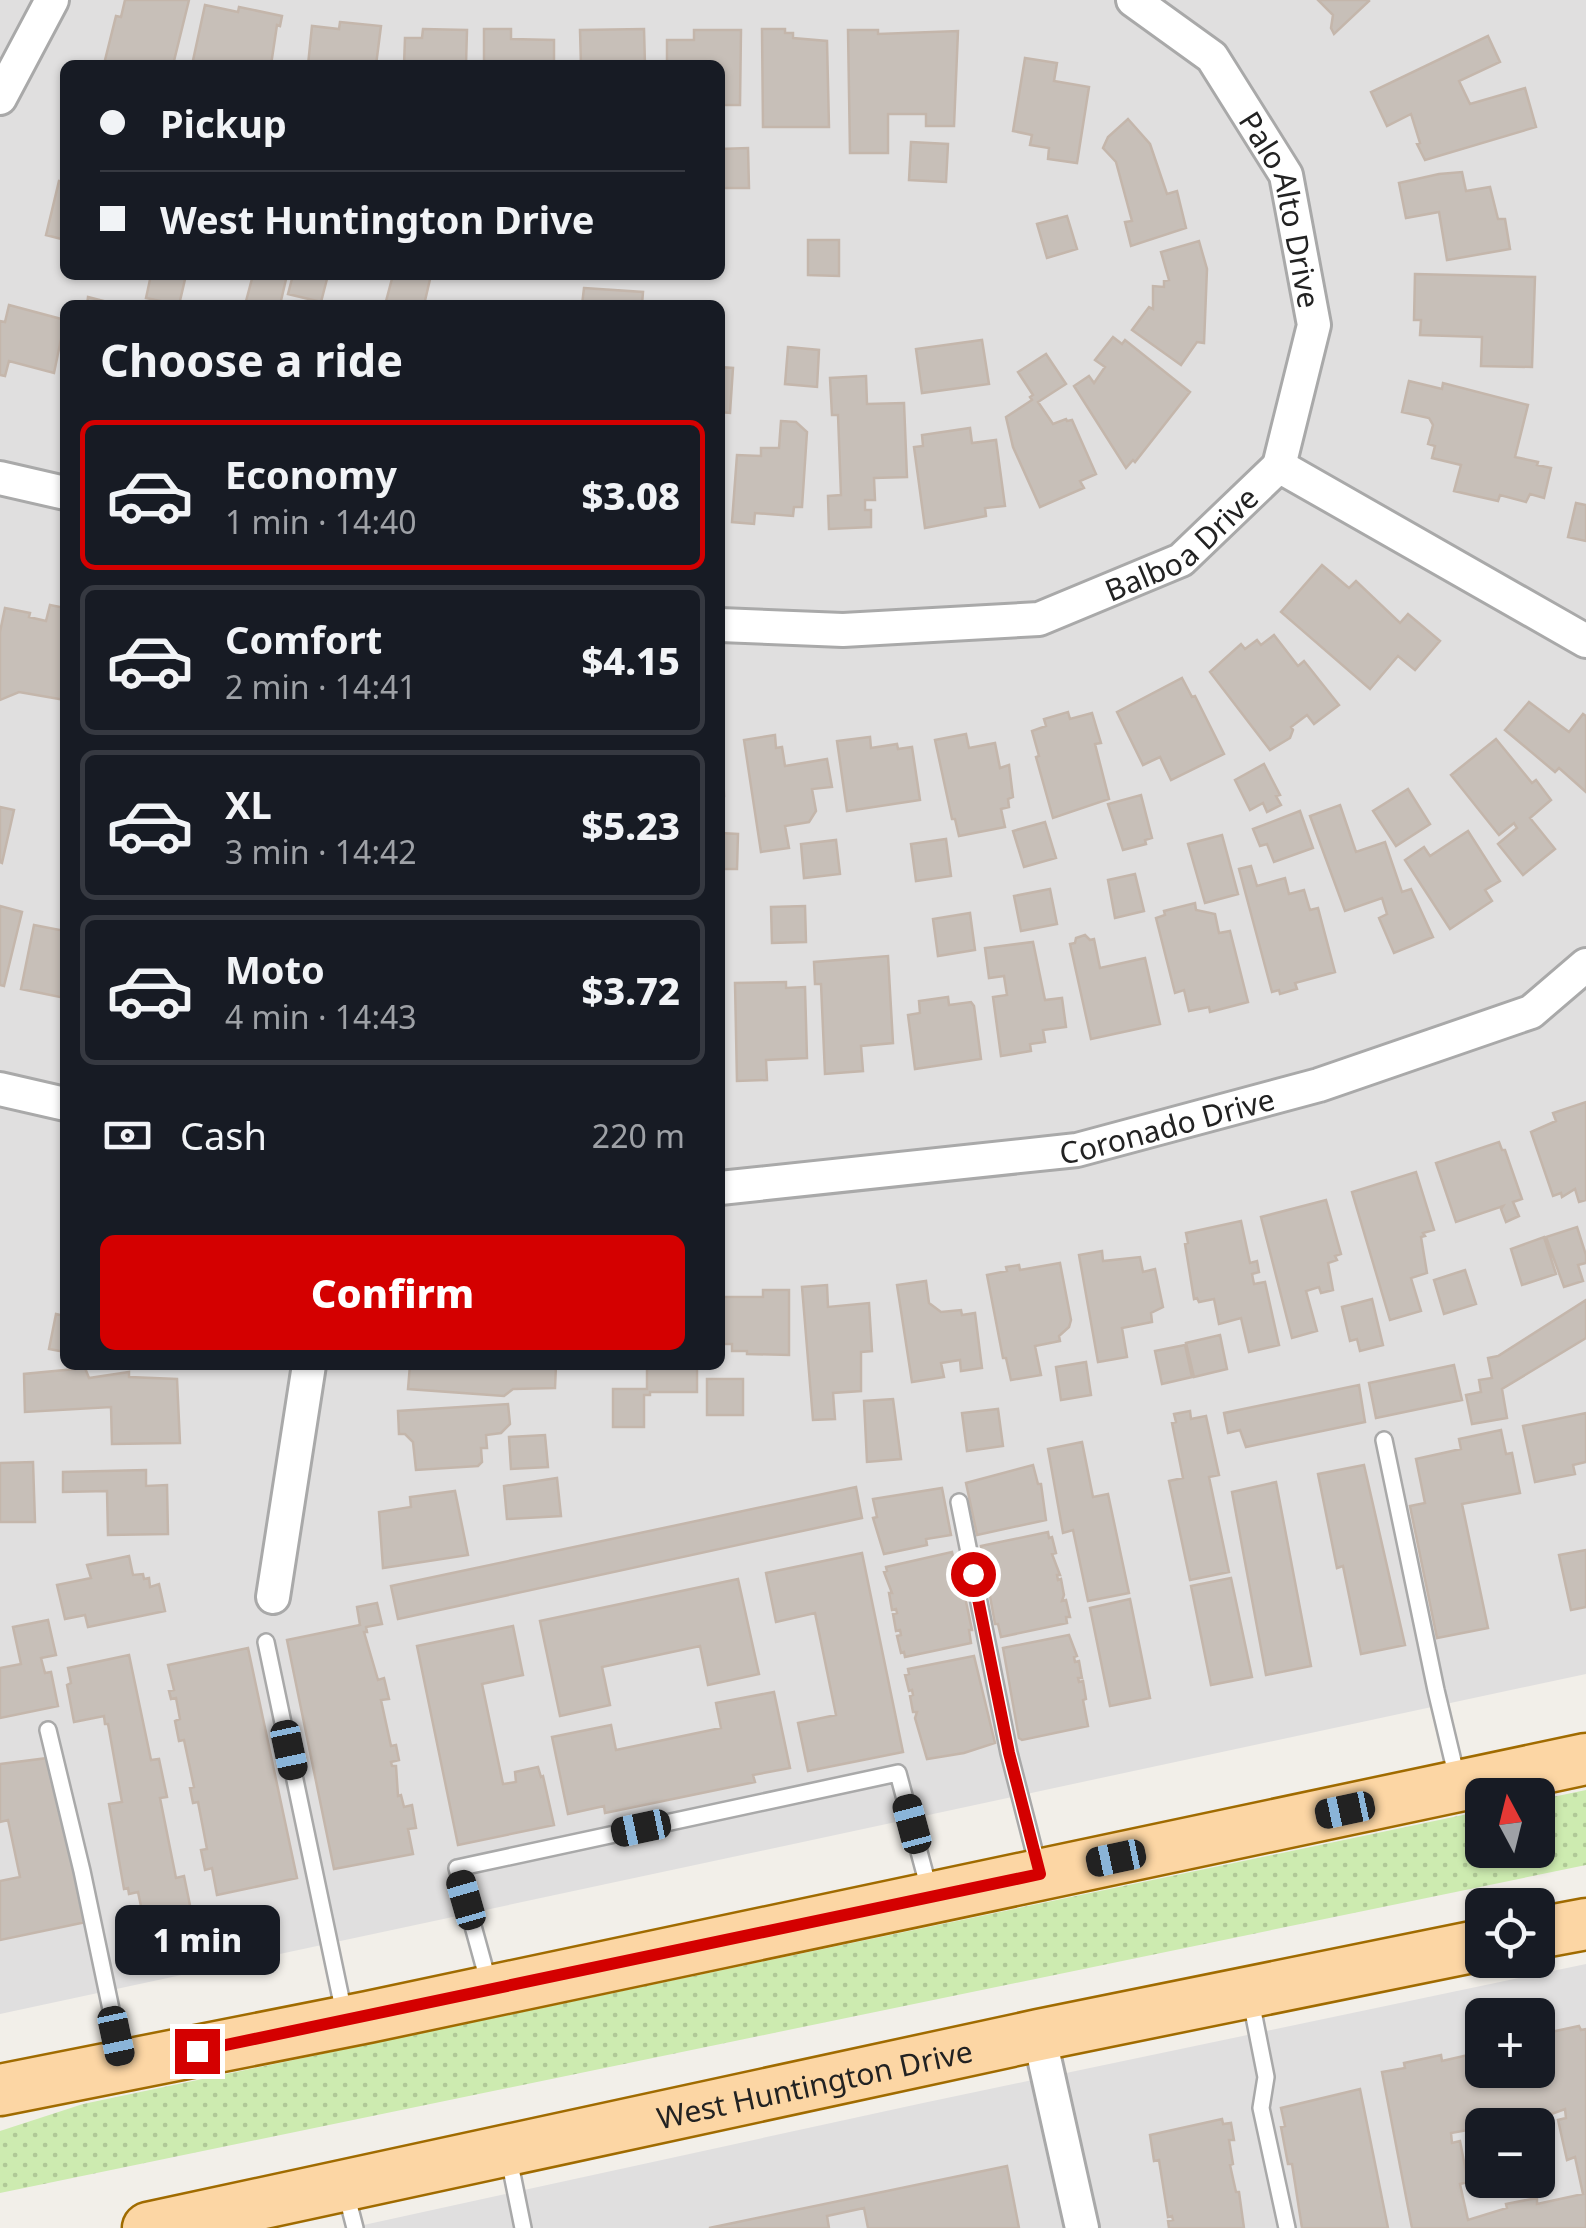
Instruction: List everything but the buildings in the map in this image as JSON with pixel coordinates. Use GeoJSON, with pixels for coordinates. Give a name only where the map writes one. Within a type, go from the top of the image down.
{"type":"FeatureCollection","features":[{"type":"Feature","properties":{"kind":"main road"},"geometry":{"type":"LineString","coordinates":[[11,2092],[1586,1759]]}},
{"type":"Feature","properties":{"kind":"main road"},"geometry":{"type":"LineString","coordinates":[[1555,1930],[1586,1924]]}},
{"type":"Feature","properties":{"kind":"main road","name":"West Huntington Drive"},"geometry":{"type":"LineString","coordinates":[[148,2228],[242,2213],[350,2207],[507,2150],[1465,1948]]}},
{"type":"Feature","properties":{"kind":"street"},"geometry":{"type":"LineString","coordinates":[[0,98],[52,0]]}},
{"type":"Feature","properties":{"kind":"street","name":"Palo Alto Drive"},"geometry":{"type":"LineString","coordinates":[[1133,0],[1212,57],[1286,175],[1314,325],[1279,466]]}},
{"type":"Feature","properties":{"kind":"street","name":"Balboa Drive"},"geometry":{"type":"LineString","coordinates":[[725,625],[844,630],[1039,618],[1181,560],[1279,466],[1586,640]]}},
{"type":"Feature","properties":{"kind":"street"},"geometry":{"type":"LineString","coordinates":[[0,478],[60,492]]}},
{"type":"Feature","properties":{"kind":"street","name":"Coronado Drive"},"geometry":{"type":"LineString","coordinates":[[725,1187],[1077,1150],[1320,1085],[1532,1012],[1586,964]]}},
{"type":"Feature","properties":{"kind":"street"},"geometry":{"type":"LineString","coordinates":[[0,1088],[60,1103]]}},
{"type":"Feature","properties":{"kind":"street"},"geometry":{"type":"LineString","coordinates":[[273,1597],[308,1370]]}},
{"type":"Feature","properties":{"kind":"street"},"geometry":{"type":"LineString","coordinates":[[1039,2035],[1082,2228]]}},
{"type":"Feature","properties":{"kind":"lane"},"geometry":{"type":"LineString","coordinates":[[1384,1440],[1459,1786]]}},
{"type":"Feature","properties":{"kind":"lane"},"geometry":{"type":"LineString","coordinates":[[959,1502],[1009,1753],[1040,1874]]}},
{"type":"Feature","properties":{"kind":"lane"},"geometry":{"type":"LineString","coordinates":[[266,1642],[346,2022]]}},
{"type":"Feature","properties":{"kind":"lane"},"geometry":{"type":"LineString","coordinates":[[48,1730],[122,2066]]}},
{"type":"Feature","properties":{"kind":"lane"},"geometry":{"type":"LineString","coordinates":[[491,1991],[457,1868],[898,1772],[932,1898]]}},
{"type":"Feature","properties":{"kind":"lane"},"geometry":{"type":"LineString","coordinates":[[1249,1992],[1266,2078],[1262,2108],[1287,2228]]}},
{"type":"Feature","properties":{"kind":"lane"},"geometry":{"type":"LineString","coordinates":[[507,2150],[523,2228]]}},
{"type":"Feature","properties":{"kind":"shaded area"},"geometry":{"type":"Polygon","coordinates":[[[0,0],[1586,0],[1586,1674],[0,2014],[0,0]]]}},
{"type":"Feature","properties":{"kind":"shaded area"},"geometry":{"type":"Polygon","coordinates":[[[1586,1964],[1586,2228],[350,2228],[1519,1978],[1555,1978],[1555,1970],[1586,1964]]]}},
{"type":"Feature","properties":{"kind":"green space"},"geometry":{"type":"Polygon","coordinates":[[[1586,1790],[1586,1865],[0,2193],[0,2131],[83,2104],[1465,1815],[1465,1868],[1555,1868],[1555,1796],[1586,1790]]]}},
{"type":"Feature","properties":{"kind":"route"},"geometry":{"type":"LineString","coordinates":[[197,2051],[1040,1874],[1009,1753],[973,1574]]}}]}
